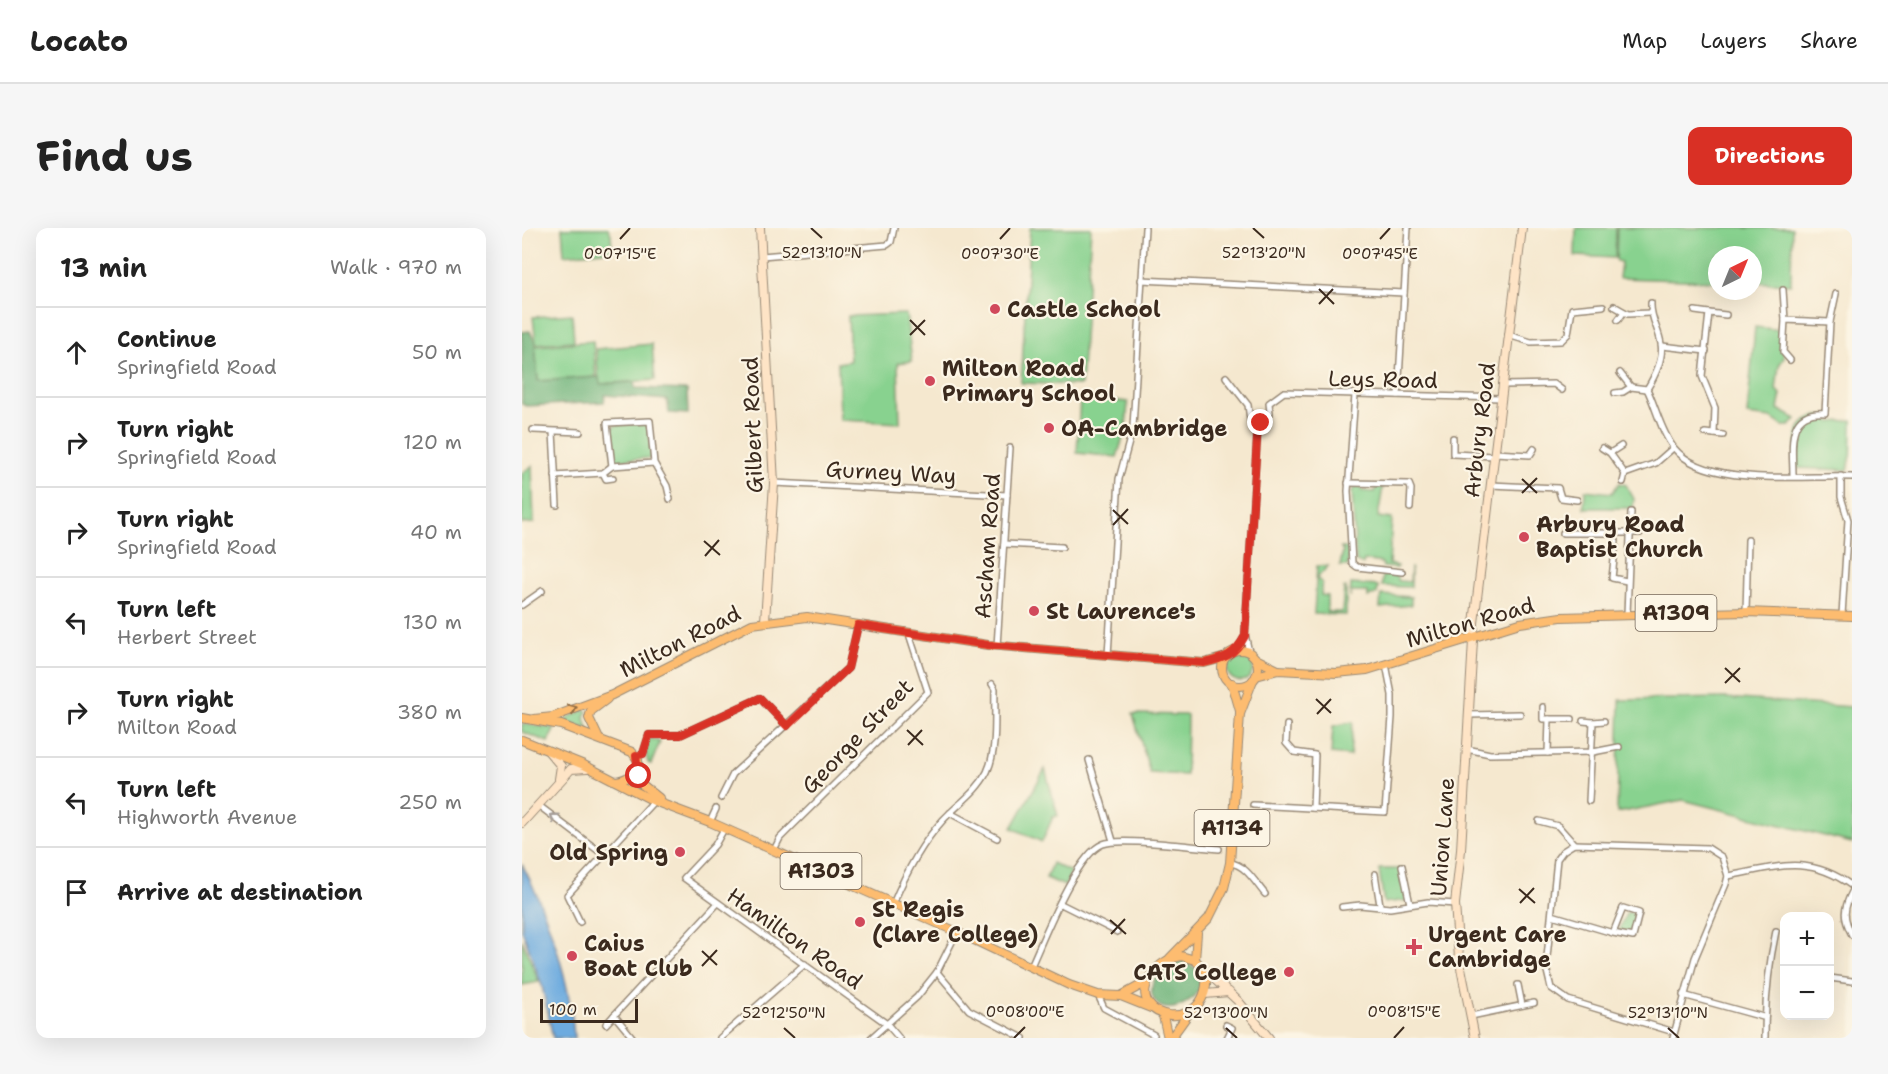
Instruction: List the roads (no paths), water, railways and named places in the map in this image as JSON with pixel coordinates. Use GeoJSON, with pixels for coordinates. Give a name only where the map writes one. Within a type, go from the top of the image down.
{"type":"FeatureCollection","features":[{"type":"Feature","properties":{"kind":"main road","name":"Milton Road"},"geometry":{"type":"LineString","coordinates":[[1255,678],[1278,670],[1346,673],[1386,664],[1473,636],[1533,620],[1627,614],[1746,612],[1852,616]]}},
{"type":"Feature","properties":{"kind":"main road","name":"Milton Road"},"geometry":{"type":"LineString","coordinates":[[534,720],[553,717],[612,695],[744,627],[765,621],[807,617],[997,646],[1204,663],[1226,657]]}},
{"type":"Feature","properties":{"kind":"main road"},"geometry":{"type":"LineString","coordinates":[[1237,650],[1249,652],[1256,659]]}},
{"type":"Feature","properties":{"kind":"main road","name":"A1134"},"geometry":{"type":"LineString","coordinates":[[1226,657],[1237,650]]}},
{"type":"Feature","properties":{"kind":"main road"},"geometry":{"type":"LineString","coordinates":[[1224,673],[1226,657]]}},
{"type":"Feature","properties":{"kind":"main road","name":"Milton Road"},"geometry":{"type":"LineString","coordinates":[[1256,659],[1278,670]]}},
{"type":"Feature","properties":{"kind":"main road","name":"A1134"},"geometry":{"type":"LineString","coordinates":[[1240,714],[1255,678],[1256,659]]}},
{"type":"Feature","properties":{"kind":"main road","name":"Milton Road"},"geometry":{"type":"LineString","coordinates":[[1204,663],[1224,673]]}},
{"type":"Feature","properties":{"kind":"main road","name":"A1134"},"geometry":{"type":"LineString","coordinates":[[1170,958],[1197,933],[1217,905],[1230,863],[1240,714],[1232,683],[1224,673]]}},
{"type":"Feature","properties":{"kind":"main road"},"geometry":{"type":"LineString","coordinates":[[1232,683],[1241,685],[1255,678]]}},
{"type":"Feature","properties":{"kind":"main road"},"geometry":{"type":"LineString","coordinates":[[598,737],[590,723],[591,711],[612,695]]}},
{"type":"Feature","properties":{"kind":"main road","name":"A1134"},"geometry":{"type":"LineString","coordinates":[[522,718],[598,737],[624,748],[637,760]]}},
{"type":"Feature","properties":{"kind":"main road"},"geometry":{"type":"LineString","coordinates":[[522,740],[616,781],[633,775],[637,760]]}},
{"type":"Feature","properties":{"kind":"main road","name":"A1303"},"geometry":{"type":"LineString","coordinates":[[637,760],[639,782],[645,789],[675,807]]}},
{"type":"Feature","properties":{"kind":"main road","name":"A1303"},"geometry":{"type":"LineString","coordinates":[[616,781],[654,801],[675,807],[774,850],[1069,985],[1098,995],[1121,996],[1151,1008]]}},
{"type":"Feature","properties":{"kind":"main road"},"geometry":{"type":"LineString","coordinates":[[1195,960],[1197,933]]}},
{"type":"Feature","properties":{"kind":"main road"},"geometry":{"type":"LineString","coordinates":[[1121,996],[1147,982],[1161,964],[1170,958],[1188,957],[1195,960],[1206,971],[1205,994],[1170,1038]]}},
{"type":"Feature","properties":{"kind":"main road"},"geometry":{"type":"LineString","coordinates":[[1147,982],[1145,994],[1151,1008],[1163,1016],[1180,1016],[1191,1010]]}},
{"type":"Feature","properties":{"kind":"main road"},"geometry":{"type":"LineString","coordinates":[[1163,1016],[1170,1038]]}},
{"type":"Feature","properties":{"kind":"street","name":"Gilbert Road"},"geometry":{"type":"LineString","coordinates":[[760,228],[774,483],[765,621]]}},
{"type":"Feature","properties":{"kind":"street"},"geometry":{"type":"LineString","coordinates":[[762,256],[887,245],[891,242],[894,228]]}},
{"type":"Feature","properties":{"kind":"street"},"geometry":{"type":"LineString","coordinates":[[1108,655],[1119,479],[1133,427],[1144,228]]}},
{"type":"Feature","properties":{"kind":"street"},"geometry":{"type":"LineString","coordinates":[[1398,395],[1408,228]]}},
{"type":"Feature","properties":{"kind":"street","name":"Arbury Road"},"geometry":{"type":"LineString","coordinates":[[1473,636],[1522,228]]}},
{"type":"Feature","properties":{"kind":"street"},"geometry":{"type":"LineString","coordinates":[[1141,280],[1404,293]]}},
{"type":"Feature","properties":{"kind":"street"},"geometry":{"type":"LineString","coordinates":[[1783,290],[1785,320],[1783,352],[1790,360]]}},
{"type":"Feature","properties":{"kind":"street"},"geometry":{"type":"LineString","coordinates":[[1793,476],[1794,428],[1804,417],[1825,413],[1830,322],[1836,294]]}},
{"type":"Feature","properties":{"kind":"street"},"geometry":{"type":"LineString","coordinates":[[1647,389],[1659,366],[1662,346],[1650,313],[1651,303]]}},
{"type":"Feature","properties":{"kind":"street"},"geometry":{"type":"LineString","coordinates":[[1508,335],[1531,342],[1561,341],[1568,334],[1572,309],[1603,306]]}},
{"type":"Feature","properties":{"kind":"street"},"geometry":{"type":"LineString","coordinates":[[1614,306],[1624,312],[1650,313]]}},
{"type":"Feature","properties":{"kind":"street"},"geometry":{"type":"LineString","coordinates":[[1695,311],[1726,315]]}},
{"type":"Feature","properties":{"kind":"street"},"geometry":{"type":"LineString","coordinates":[[1618,320],[1624,312]]}},
{"type":"Feature","properties":{"kind":"street"},"geometry":{"type":"LineString","coordinates":[[1709,313],[1702,376],[1715,408],[1714,434]]}},
{"type":"Feature","properties":{"kind":"street"},"geometry":{"type":"LineString","coordinates":[[1785,320],[1830,322]]}},
{"type":"Feature","properties":{"kind":"street"},"geometry":{"type":"LineString","coordinates":[[1662,346],[1706,351]]}},
{"type":"Feature","properties":{"kind":"street"},"geometry":{"type":"LineString","coordinates":[[1620,373],[1631,387]]}},
{"type":"Feature","properties":{"kind":"street"},"geometry":{"type":"LineString","coordinates":[[1226,377],[1248,405],[1250,420],[1260,423],[1245,636],[1249,652]]}},
{"type":"Feature","properties":{"kind":"street"},"geometry":{"type":"LineString","coordinates":[[1502,385],[1554,384],[1562,390]]}},
{"type":"Feature","properties":{"kind":"street"},"geometry":{"type":"LineString","coordinates":[[1615,393],[1623,392],[1631,387],[1647,389]]}},
{"type":"Feature","properties":{"kind":"street"},"geometry":{"type":"LineString","coordinates":[[1647,389],[1673,448],[1689,462],[1713,472],[1852,477]]}},
{"type":"Feature","properties":{"kind":"street","name":"Leys Road"},"geometry":{"type":"LineString","coordinates":[[1269,403],[1284,392],[1501,398]]}},
{"type":"Feature","properties":{"kind":"street"},"geometry":{"type":"LineString","coordinates":[[1355,395],[1348,483],[1353,564],[1402,572]]}},
{"type":"Feature","properties":{"kind":"street"},"geometry":{"type":"LineString","coordinates":[[1262,398],[1269,403],[1270,413]]}},
{"type":"Feature","properties":{"kind":"street"},"geometry":{"type":"LineString","coordinates":[[612,466],[607,423],[650,421],[654,463],[667,486],[669,499]]}},
{"type":"Feature","properties":{"kind":"street"},"geometry":{"type":"LineString","coordinates":[[533,430],[580,432]]}},
{"type":"Feature","properties":{"kind":"street"},"geometry":{"type":"LineString","coordinates":[[553,432],[556,505]]}},
{"type":"Feature","properties":{"kind":"street"},"geometry":{"type":"LineString","coordinates":[[1705,433],[1722,435]]}},
{"type":"Feature","properties":{"kind":"street"},"geometry":{"type":"LineString","coordinates":[[1453,438],[1453,454],[1530,455],[1534,448]]}},
{"type":"Feature","properties":{"kind":"street"},"geometry":{"type":"LineString","coordinates":[[1610,453],[1620,446]]}},
{"type":"Feature","properties":{"kind":"street","name":"Ascham Road"},"geometry":{"type":"LineString","coordinates":[[997,646],[1010,448]]}},
{"type":"Feature","properties":{"kind":"street"},"geometry":{"type":"LineString","coordinates":[[1602,448],[1610,453],[1625,474],[1623,482]]}},
{"type":"Feature","properties":{"kind":"street"},"geometry":{"type":"LineString","coordinates":[[1625,474],[1656,463],[1673,448]]}},
{"type":"Feature","properties":{"kind":"street"},"geometry":{"type":"LineString","coordinates":[[555,476],[603,473],[612,466],[654,463]]}},
{"type":"Feature","properties":{"kind":"street"},"geometry":{"type":"LineString","coordinates":[[603,473],[606,479],[613,478]]}},
{"type":"Feature","properties":{"kind":"street"},"geometry":{"type":"LineString","coordinates":[[1841,476],[1842,497],[1848,520],[1842,615]]}},
{"type":"Feature","properties":{"kind":"street","name":"Gurney Way"},"geometry":{"type":"LineString","coordinates":[[774,483],[1007,495]]}},
{"type":"Feature","properties":{"kind":"street"},"geometry":{"type":"LineString","coordinates":[[1348,483],[1409,484],[1410,508]]}},
{"type":"Feature","properties":{"kind":"street"},"geometry":{"type":"LineString","coordinates":[[1491,485],[1558,488],[1560,498],[1578,500]]}},
{"type":"Feature","properties":{"kind":"street"},"geometry":{"type":"LineString","coordinates":[[1627,614],[1631,512]]}},
{"type":"Feature","properties":{"kind":"street"},"geometry":{"type":"LineString","coordinates":[[1563,533],[1607,535],[1616,532],[1640,533]]}},
{"type":"Feature","properties":{"kind":"street"},"geometry":{"type":"LineString","coordinates":[[1746,612],[1748,540]]}},
{"type":"Feature","properties":{"kind":"street"},"geometry":{"type":"LineString","coordinates":[[1616,541],[1612,578],[1627,581]]}},
{"type":"Feature","properties":{"kind":"street"},"geometry":{"type":"LineString","coordinates":[[1004,544],[1062,547]]}},
{"type":"Feature","properties":{"kind":"street"},"geometry":{"type":"LineString","coordinates":[[522,605],[542,591]]}},
{"type":"Feature","properties":{"kind":"street"},"geometry":{"type":"LineString","coordinates":[[721,798],[733,774],[848,668],[858,625]]}},
{"type":"Feature","properties":{"kind":"street","name":"George Street"},"geometry":{"type":"LineString","coordinates":[[774,850],[780,838],[928,692],[909,634]]}},
{"type":"Feature","properties":{"kind":"street"},"geometry":{"type":"LineString","coordinates":[[1237,650],[1245,636]]}},
{"type":"Feature","properties":{"kind":"street","name":"Union Lane"},"geometry":{"type":"LineString","coordinates":[[1473,636],[1455,904],[1458,958],[1475,1038]]}},
{"type":"Feature","properties":{"kind":"street"},"geometry":{"type":"LineString","coordinates":[[1253,805],[1385,812],[1392,695],[1386,664]]}},
{"type":"Feature","properties":{"kind":"street"},"geometry":{"type":"LineString","coordinates":[[893,904],[920,851],[950,813],[968,798],[988,770],[992,752],[995,689],[992,684]]}},
{"type":"Feature","properties":{"kind":"street"},"geometry":{"type":"LineString","coordinates":[[637,760],[643,754],[649,735],[680,735],[760,698],[787,726]]}},
{"type":"Feature","properties":{"kind":"street"},"geometry":{"type":"LineString","coordinates":[[1543,708],[1544,719],[1572,719]]}},
{"type":"Feature","properties":{"kind":"street"},"geometry":{"type":"LineString","coordinates":[[1468,715],[1520,714]]}},
{"type":"Feature","properties":{"kind":"street"},"geometry":{"type":"LineString","coordinates":[[1548,753],[1549,719]]}},
{"type":"Feature","properties":{"kind":"street"},"geometry":{"type":"LineString","coordinates":[[1583,721],[1604,721]]}},
{"type":"Feature","properties":{"kind":"street"},"geometry":{"type":"LineString","coordinates":[[1589,801],[1593,722]]}},
{"type":"Feature","properties":{"kind":"street"},"geometry":{"type":"LineString","coordinates":[[1287,725],[1286,742],[1294,752],[1315,755],[1313,808]]}},
{"type":"Feature","properties":{"kind":"street"},"geometry":{"type":"LineString","coordinates":[[1467,749],[1490,754],[1593,752],[1619,747]]}},
{"type":"Feature","properties":{"kind":"street"},"geometry":{"type":"LineString","coordinates":[[543,748],[554,755],[561,766],[557,783]]}},
{"type":"Feature","properties":{"kind":"street"},"geometry":{"type":"LineString","coordinates":[[1089,759],[1113,841]]}},
{"type":"Feature","properties":{"kind":"street"},"geometry":{"type":"LineString","coordinates":[[522,823],[574,767],[589,768]]}},
{"type":"Feature","properties":{"kind":"street"},"geometry":{"type":"LineString","coordinates":[[580,922],[567,895],[654,801]]}},
{"type":"Feature","properties":{"kind":"street"},"geometry":{"type":"LineString","coordinates":[[538,805],[604,855]]}},
{"type":"Feature","properties":{"kind":"street"},"geometry":{"type":"LineString","coordinates":[[710,822],[716,809]]}},
{"type":"Feature","properties":{"kind":"street"},"geometry":{"type":"LineString","coordinates":[[950,813],[997,838]]}},
{"type":"Feature","properties":{"kind":"street"},"geometry":{"type":"LineString","coordinates":[[1539,821],[1558,826],[1574,844]]}},
{"type":"Feature","properties":{"kind":"street","name":"Hamilton Road"},"geometry":{"type":"LineString","coordinates":[[724,829],[715,845],[684,878],[887,1024],[899,1038]]}},
{"type":"Feature","properties":{"kind":"street"},"geometry":{"type":"LineString","coordinates":[[1031,966],[1088,853],[1113,841],[1219,849]]}},
{"type":"Feature","properties":{"kind":"street"},"geometry":{"type":"LineString","coordinates":[[1574,844],[1708,848],[1722,857],[1728,876],[1695,958],[1683,995],[1674,1035],[1559,996],[1547,980],[1557,859],[1563,851],[1574,844]]}},
{"type":"Feature","properties":{"kind":"street"},"geometry":{"type":"LineString","coordinates":[[1230,863],[1238,863],[1265,894]]}},
{"type":"Feature","properties":{"kind":"street"},"geometry":{"type":"LineString","coordinates":[[1728,876],[1797,864],[1826,871],[1852,886]]}},
{"type":"Feature","properties":{"kind":"street"},"geometry":{"type":"LineString","coordinates":[[1402,866],[1410,904]]}},
{"type":"Feature","properties":{"kind":"street"},"geometry":{"type":"LineString","coordinates":[[1376,874],[1380,905]]}},
{"type":"Feature","properties":{"kind":"street"},"geometry":{"type":"LineString","coordinates":[[1852,892],[1844,913],[1852,935]]}},
{"type":"Feature","properties":{"kind":"street"},"geometry":{"type":"LineString","coordinates":[[1342,907],[1380,905],[1390,908],[1428,902],[1455,904]]}},
{"type":"Feature","properties":{"kind":"street"},"geometry":{"type":"LineString","coordinates":[[606,1024],[718,903]]}},
{"type":"Feature","properties":{"kind":"street"},"geometry":{"type":"LineString","coordinates":[[1061,904],[1117,932]]}},
{"type":"Feature","properties":{"kind":"street"},"geometry":{"type":"LineString","coordinates":[[1552,915],[1613,933],[1633,937],[1639,913],[1623,908],[1613,933]]}},
{"type":"Feature","properties":{"kind":"street"},"geometry":{"type":"LineString","coordinates":[[1765,1038],[1763,1017],[1766,980],[1776,947],[1776,931]]}},
{"type":"Feature","properties":{"kind":"street"},"geometry":{"type":"LineString","coordinates":[[871,1038],[917,997],[937,972],[957,932]]}},
{"type":"Feature","properties":{"kind":"street"},"geometry":{"type":"LineString","coordinates":[[720,1038],[805,964]]}},
{"type":"Feature","properties":{"kind":"street"},"geometry":{"type":"LineString","coordinates":[[1206,971],[1229,992],[1269,1038]]}},
{"type":"Feature","properties":{"kind":"street"},"geometry":{"type":"LineString","coordinates":[[937,972],[969,1010],[1023,1038]]}},
{"type":"Feature","properties":{"kind":"street"},"geometry":{"type":"LineString","coordinates":[[1834,979],[1852,981]]}},
{"type":"Feature","properties":{"kind":"street"},"geometry":{"type":"LineString","coordinates":[[1518,986],[1522,1005]]}},
{"type":"Feature","properties":{"kind":"street"},"geometry":{"type":"LineString","coordinates":[[1205,994],[1229,992]]}},
{"type":"Feature","properties":{"kind":"street"},"geometry":{"type":"LineString","coordinates":[[1098,995],[1104,1008],[1154,1035]]}},
{"type":"Feature","properties":{"kind":"street"},"geometry":{"type":"LineString","coordinates":[[1683,995],[1763,1017]]}},
{"type":"Feature","properties":{"kind":"street"},"geometry":{"type":"LineString","coordinates":[[1471,1016],[1534,1003]]}},
{"type":"Feature","properties":{"kind":"street"},"geometry":{"type":"LineString","coordinates":[[614,1016],[633,1038]]}},
{"type":"Feature","properties":{"kind":"street"},"geometry":{"type":"LineString","coordinates":[[1226,1025],[1232,1028],[1227,1038]]}},
{"type":"Feature","properties":{"kind":"water"},"geometry":{"type":"Polygon","coordinates":[[[522,864],[541,904],[557,949],[568,994],[574,1038],[553,1038],[542,986],[522,930],[522,864]]]}},
{"type":"Feature","properties":{"kind":"place","name":"Castle School"},"geometry":{"type":"Point","coordinates":[995,309]}},
{"type":"Feature","properties":{"kind":"place","name":"Milton Road Primary School"},"geometry":{"type":"Point","coordinates":[930,381]}},
{"type":"Feature","properties":{"kind":"place","name":"OA-Cambridge"},"geometry":{"type":"Point","coordinates":[1049,428]}},
{"type":"Feature","properties":{"kind":"place","name":"Arbury Road Baptist Church"},"geometry":{"type":"Point","coordinates":[1524,537]}},
{"type":"Feature","properties":{"kind":"place","name":"St Laurence's"},"geometry":{"type":"Point","coordinates":[1034,611]}},
{"type":"Feature","properties":{"kind":"place","name":"Old Spring"},"geometry":{"type":"Point","coordinates":[680,852]}},
{"type":"Feature","properties":{"kind":"place","name":"St Regis (Clare College)"},"geometry":{"type":"Point","coordinates":[860,922]}},
{"type":"Feature","properties":{"kind":"place","name":"Urgent Care Cambridge"},"geometry":{"type":"Point","coordinates":[1414,947]}},
{"type":"Feature","properties":{"kind":"place","name":"Caius Boat Club"},"geometry":{"type":"Point","coordinates":[572,956]}},
{"type":"Feature","properties":{"kind":"place","name":"CATS College"},"geometry":{"type":"Point","coordinates":[1289,972]}}]}
